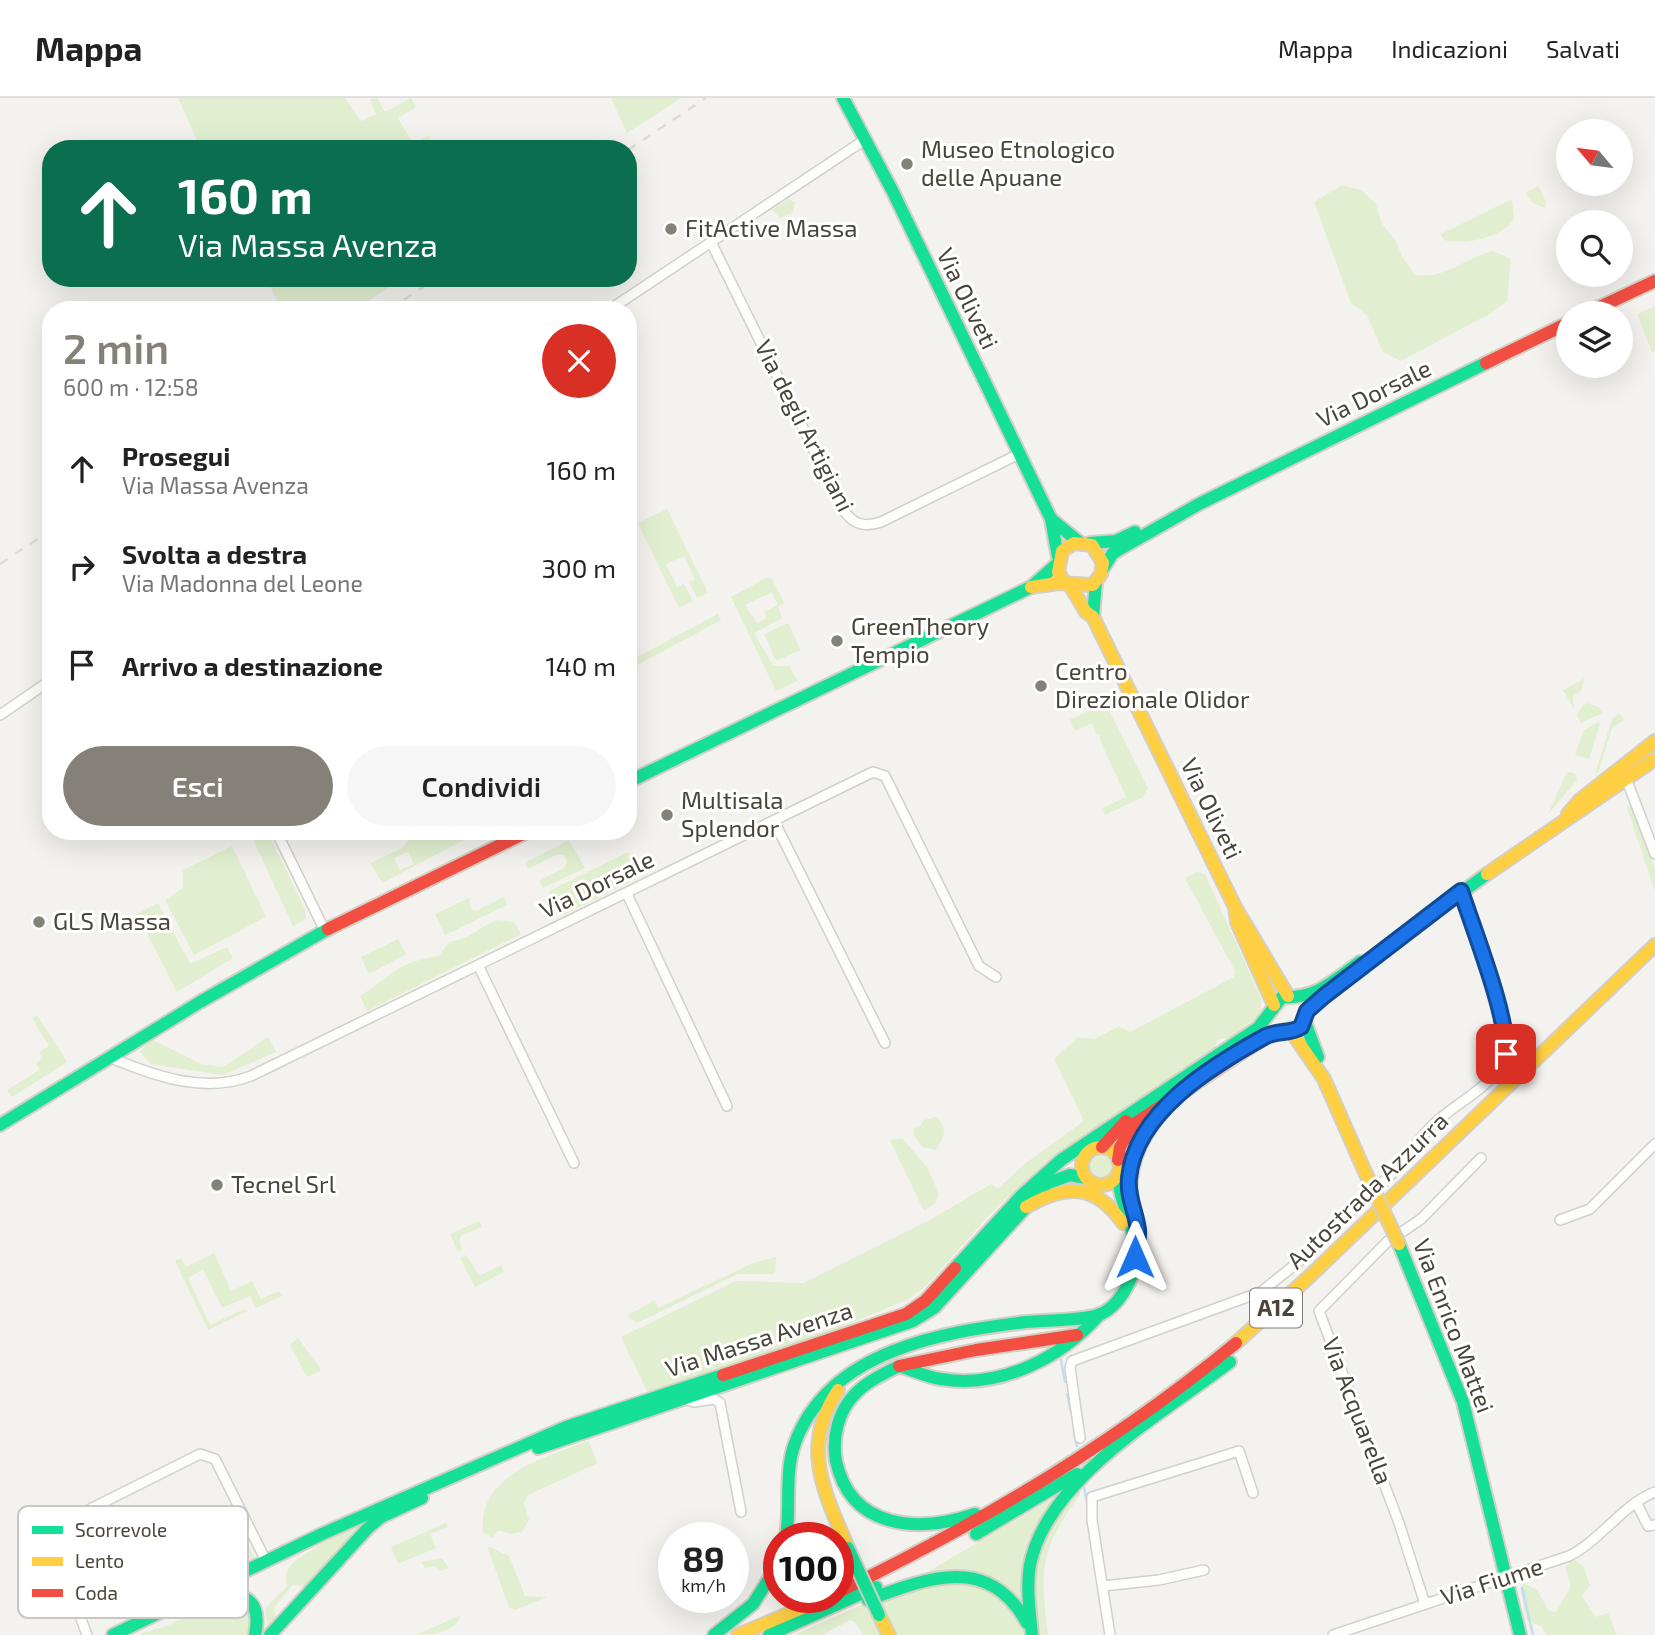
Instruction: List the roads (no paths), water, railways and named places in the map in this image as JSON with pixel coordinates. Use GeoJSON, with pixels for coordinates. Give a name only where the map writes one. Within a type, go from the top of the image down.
{"type":"FeatureCollection","features":[{"type":"Feature","properties":{"kind":"main road","name":"Via Oliveti"},"geometry":{"type":"LineString","coordinates":[[843,98],[866,139],[1051,519],[1057,561]]}},
{"type":"Feature","properties":{"kind":"main road"},"geometry":{"type":"LineString","coordinates":[[1612,301],[1655,281]]}},
{"type":"Feature","properties":{"kind":"main road","name":"Via Dorsale"},"geometry":{"type":"LineString","coordinates":[[1099,576],[1113,553],[1199,504],[1556,329]]}},
{"type":"Feature","properties":{"kind":"main road","name":"Via Dorsale"},"geometry":{"type":"LineString","coordinates":[[1082,542],[1116,541],[1192,504],[1199,504]]}},
{"type":"Feature","properties":{"kind":"main road","name":"Via Oliveti"},"geometry":{"type":"LineString","coordinates":[[1051,519],[1082,542]]}},
{"type":"Feature","properties":{"kind":"main road"},"geometry":{"type":"LineString","coordinates":[[637,778],[1031,587],[1057,561],[1065,548],[1082,542],[1101,556],[1093,617]]}},
{"type":"Feature","properties":{"kind":"main road"},"geometry":{"type":"LineString","coordinates":[[1057,561],[1068,585]]}},
{"type":"Feature","properties":{"kind":"main road"},"geometry":{"type":"LineString","coordinates":[[1031,587],[1068,585],[1084,588],[1099,576]]}},
{"type":"Feature","properties":{"kind":"main road","name":"Via Oliveti"},"geometry":{"type":"LineString","coordinates":[[1068,585],[1086,612],[1093,617],[1235,907],[1237,922],[1273,1009]]}},
{"type":"Feature","properties":{"kind":"main road","name":"Via Massa Avenza"},"geometry":{"type":"LineString","coordinates":[[1564,820],[1580,800],[1655,741]]}},
{"type":"Feature","properties":{"kind":"main road","name":"Via Massa Avenza"},"geometry":{"type":"LineString","coordinates":[[273,1633],[357,1539],[381,1517],[542,1446],[906,1314],[925,1301],[1040,1178],[1076,1149],[1258,1028],[1273,1009],[1293,997],[1316,993],[1360,962],[1366,961],[1461,891],[1564,820],[1587,808],[1655,759]]}},
{"type":"Feature","properties":{"kind":"main road"},"geometry":{"type":"LineString","coordinates":[[0,1125],[150,1030],[325,931],[511,840]]}},
{"type":"Feature","properties":{"kind":"main road","name":"Via Oliveti"},"geometry":{"type":"LineString","coordinates":[[1235,907],[1245,917],[1272,975],[1293,997]]}},
{"type":"Feature","properties":{"kind":"main road","name":"Autostrada Azzurra"},"geometry":{"type":"LineString","coordinates":[[854,1584],[921,1552],[1047,1480],[1108,1440],[1200,1371],[1293,1293],[1655,945]]}},
{"type":"Feature","properties":{"kind":"main road","name":"Autostrada Azzurra"},"geometry":{"type":"LineString","coordinates":[[1118,1448],[1228,1364],[1298,1302],[1655,960]]}},
{"type":"Feature","properties":{"kind":"main road","name":"Via Massa Avenza"},"geometry":{"type":"LineString","coordinates":[[1118,1160],[1120,1147],[1134,1124],[1264,1038],[1287,1030],[1306,1017],[1364,967],[1366,961]]}},
{"type":"Feature","properties":{"kind":"main road"},"geometry":{"type":"LineString","coordinates":[[1293,997],[1306,1017]]}},
{"type":"Feature","properties":{"kind":"main road"},"geometry":{"type":"LineString","coordinates":[[1273,1009],[1275,1023],[1287,1030]]}},
{"type":"Feature","properties":{"kind":"main road","name":"Via Enrico Mattei"},"geometry":{"type":"LineString","coordinates":[[1306,1017],[1325,1084]]}},
{"type":"Feature","properties":{"kind":"main road","name":"Via Enrico Mattei"},"geometry":{"type":"LineString","coordinates":[[1287,1030],[1306,1049],[1325,1084],[1441,1340],[1463,1402],[1520,1635]]}},
{"type":"Feature","properties":{"kind":"main road"},"geometry":{"type":"LineString","coordinates":[[1135,1247],[1138,1231],[1129,1193],[1131,1162],[1147,1126],[1184,1090]]}},
{"type":"Feature","properties":{"kind":"main road"},"geometry":{"type":"LineString","coordinates":[[1040,1178],[1083,1161],[1089,1152],[1102,1147],[1151,1101]]}},
{"type":"Feature","properties":{"kind":"main road"},"geometry":{"type":"LineString","coordinates":[[787,1522],[794,1445],[818,1399],[859,1367],[911,1344],[973,1329],[1100,1314],[1112,1308],[1124,1295],[1134,1269],[1135,1234],[1119,1195],[1118,1160],[1114,1152],[1102,1147]]}},
{"type":"Feature","properties":{"kind":"main road"},"geometry":{"type":"LineString","coordinates":[[1083,1161],[1091,1181],[1116,1202],[1135,1247]]}},
{"type":"Feature","properties":{"kind":"main road","name":"Via Massa Avenza"},"geometry":{"type":"LineString","coordinates":[[248,1569],[566,1427],[913,1321],[934,1308],[1055,1179],[1070,1175],[1091,1181]]}},
{"type":"Feature","properties":{"kind":"main road"},"geometry":{"type":"LineString","coordinates":[[1091,1181],[1108,1184],[1118,1175]]}},
{"type":"Feature","properties":{"kind":"main road"},"geometry":{"type":"LineString","coordinates":[[1026,1207],[1059,1190],[1090,1193],[1112,1207],[1135,1247]]}},
{"type":"Feature","properties":{"kind":"main road"},"geometry":{"type":"LineString","coordinates":[[1047,1480],[972,1516],[936,1526],[906,1526],[880,1520],[857,1505],[844,1488],[835,1467],[834,1438],[842,1412],[854,1395],[874,1378],[899,1366],[939,1378],[962,1380],[1011,1372],[1034,1364],[1080,1335],[1100,1314]]}},
{"type":"Feature","properties":{"kind":"main road"},"geometry":{"type":"LineString","coordinates":[[843,1385],[865,1372],[976,1350],[1080,1335]]}},
{"type":"Feature","properties":{"kind":"main road"},"geometry":{"type":"LineString","coordinates":[[859,1367],[829,1400],[819,1421],[815,1446],[820,1477],[848,1548],[889,1635]]}},
{"type":"Feature","properties":{"kind":"main road"},"geometry":{"type":"LineString","coordinates":[[1031,1635],[1030,1564],[1036,1541],[1048,1518],[1070,1491],[1118,1448]]}},
{"type":"Feature","properties":{"kind":"main road","name":"A12"},"geometry":{"type":"LineString","coordinates":[[769,1635],[911,1570],[1025,1508],[1118,1448]]}},
{"type":"Feature","properties":{"kind":"main road"},"geometry":{"type":"LineString","coordinates":[[769,1635],[818,1620],[904,1585],[954,1576],[988,1581],[1004,1590],[1017,1603],[1031,1635]]}},
{"type":"Feature","properties":{"kind":"main road"},"geometry":{"type":"LineString","coordinates":[[714,1635],[748,1609],[763,1591]]}},
{"type":"Feature","properties":{"kind":"main road"},"geometry":{"type":"LineString","coordinates":[[248,1602],[257,1609],[259,1625],[255,1635]]}},
{"type":"Feature","properties":{"kind":"main road"},"geometry":{"type":"LineString","coordinates":[[738,1635],[790,1613]]}},
{"type":"Feature","properties":{"kind":"main road"},"geometry":{"type":"LineString","coordinates":[[113,1635],[147,1618],[166,1618]]}},
{"type":"Feature","properties":{"kind":"street"},"geometry":{"type":"LineString","coordinates":[[622,301],[866,139]]}},
{"type":"Feature","properties":{"kind":"street","name":"Via degli Artigiani"},"geometry":{"type":"LineString","coordinates":[[711,242],[843,509],[855,522],[863,525],[880,522],[1019,454]]}},
{"type":"Feature","properties":{"kind":"street"},"geometry":{"type":"LineString","coordinates":[[0,715],[42,686]]}},
{"type":"Feature","properties":{"kind":"street"},"geometry":{"type":"LineString","coordinates":[[1627,780],[1615,780],[1617,770],[1628,770],[1627,780],[1655,854]]}},
{"type":"Feature","properties":{"kind":"street","name":"Via Dorsale"},"geometry":{"type":"LineString","coordinates":[[109,1057],[142,1071],[185,1081],[229,1084],[251,1076],[479,967],[873,772],[885,776],[979,966],[996,976]]}},
{"type":"Feature","properties":{"kind":"street"},"geometry":{"type":"LineString","coordinates":[[774,821],[885,1043]]}},
{"type":"Feature","properties":{"kind":"street"},"geometry":{"type":"LineString","coordinates":[[280,840],[325,931]]}},
{"type":"Feature","properties":{"kind":"street"},"geometry":{"type":"LineString","coordinates":[[1379,1185],[1435,1123],[1491,1077],[1506,1054],[1505,1037],[1489,979],[1461,891]]}},
{"type":"Feature","properties":{"kind":"street"},"geometry":{"type":"LineString","coordinates":[[627,894],[727,1106]]}},
{"type":"Feature","properties":{"kind":"street"},"geometry":{"type":"LineString","coordinates":[[479,967],[574,1163]]}},
{"type":"Feature","properties":{"kind":"street"},"geometry":{"type":"LineString","coordinates":[[1560,1220],[1590,1209],[1655,1144]]}},
{"type":"Feature","properties":{"kind":"street","name":"Via Acquarella"},"geometry":{"type":"LineString","coordinates":[[1425,1604],[1399,1523],[1319,1311],[1421,1219],[1481,1158]]}},
{"type":"Feature","properties":{"kind":"street"},"geometry":{"type":"LineString","coordinates":[[1080,1438],[1070,1368],[1072,1362],[1261,1292],[1295,1265],[1367,1195]]}},
{"type":"Feature","properties":{"kind":"street"},"geometry":{"type":"LineString","coordinates":[[682,1393],[694,1402],[714,1398],[720,1404],[741,1512]]}},
{"type":"Feature","properties":{"kind":"street"},"geometry":{"type":"LineString","coordinates":[[1110,1635],[1091,1503],[1097,1494],[1239,1451],[1253,1493]]}},
{"type":"Feature","properties":{"kind":"street"},"geometry":{"type":"LineString","coordinates":[[96,1506],[200,1454],[215,1460],[238,1506]]}},
{"type":"Feature","properties":{"kind":"street","name":"Via Fiume"},"geometry":{"type":"LineString","coordinates":[[1332,1635],[1507,1579],[1584,1548],[1636,1502],[1655,1492]]}},
{"type":"Feature","properties":{"kind":"street"},"geometry":{"type":"LineString","coordinates":[[1636,1502],[1648,1526],[1655,1525]]}},
{"type":"Feature","properties":{"kind":"street"},"geometry":{"type":"LineString","coordinates":[[248,1527],[265,1561]]}},
{"type":"Feature","properties":{"kind":"street"},"geometry":{"type":"LineString","coordinates":[[1103,1586],[1158,1580],[1204,1570]]}},
{"type":"Feature","properties":{"kind":"street"},"geometry":{"type":"LineString","coordinates":[[81,1618],[87,1635]]}},
{"type":"Feature","properties":{"kind":"waterway"},"geometry":{"type":"LineString","coordinates":[[1061,1360],[1065,1382]]}},
{"type":"Feature","properties":{"kind":"waterway"},"geometry":{"type":"LineString","coordinates":[[1067,1394],[1071,1412]]}},
{"type":"Feature","properties":{"kind":"waterway"},"geometry":{"type":"LineString","coordinates":[[1074,1433],[1077,1446]]}},
{"type":"Feature","properties":{"kind":"waterway"},"geometry":{"type":"LineString","coordinates":[[1084,1487],[1088,1508]]}},
{"type":"Feature","properties":{"kind":"waterway"},"geometry":{"type":"LineString","coordinates":[[1522,1588],[1533,1635]]}},
{"type":"Feature","properties":{"kind":"railway"},"geometry":{"type":"LineString","coordinates":[[637,144],[706,98]]}},
{"type":"Feature","properties":{"kind":"railway"},"geometry":{"type":"LineString","coordinates":[[402,301],[423,287]]}},
{"type":"Feature","properties":{"kind":"railway"},"geometry":{"type":"LineString","coordinates":[[0,564],[42,536]]}},
{"type":"Feature","properties":{"kind":"place","name":"Museo Etnologico delle Apuane"},"geometry":{"type":"Point","coordinates":[907,164]}},
{"type":"Feature","properties":{"kind":"place","name":"FitActive Massa"},"geometry":{"type":"Point","coordinates":[671,229]}},
{"type":"Feature","properties":{"kind":"place","name":"GreenTheory Tempio"},"geometry":{"type":"Point","coordinates":[837,641]}},
{"type":"Feature","properties":{"kind":"place","name":"Centro Direzionale Olidor"},"geometry":{"type":"Point","coordinates":[1041,686]}},
{"type":"Feature","properties":{"kind":"place","name":"Multisala Splendor"},"geometry":{"type":"Point","coordinates":[667,815]}},
{"type":"Feature","properties":{"kind":"place","name":"GLS Massa"},"geometry":{"type":"Point","coordinates":[39,922]}},
{"type":"Feature","properties":{"kind":"place","name":"Tecnel Srl"},"geometry":{"type":"Point","coordinates":[217,1185]}}]}
